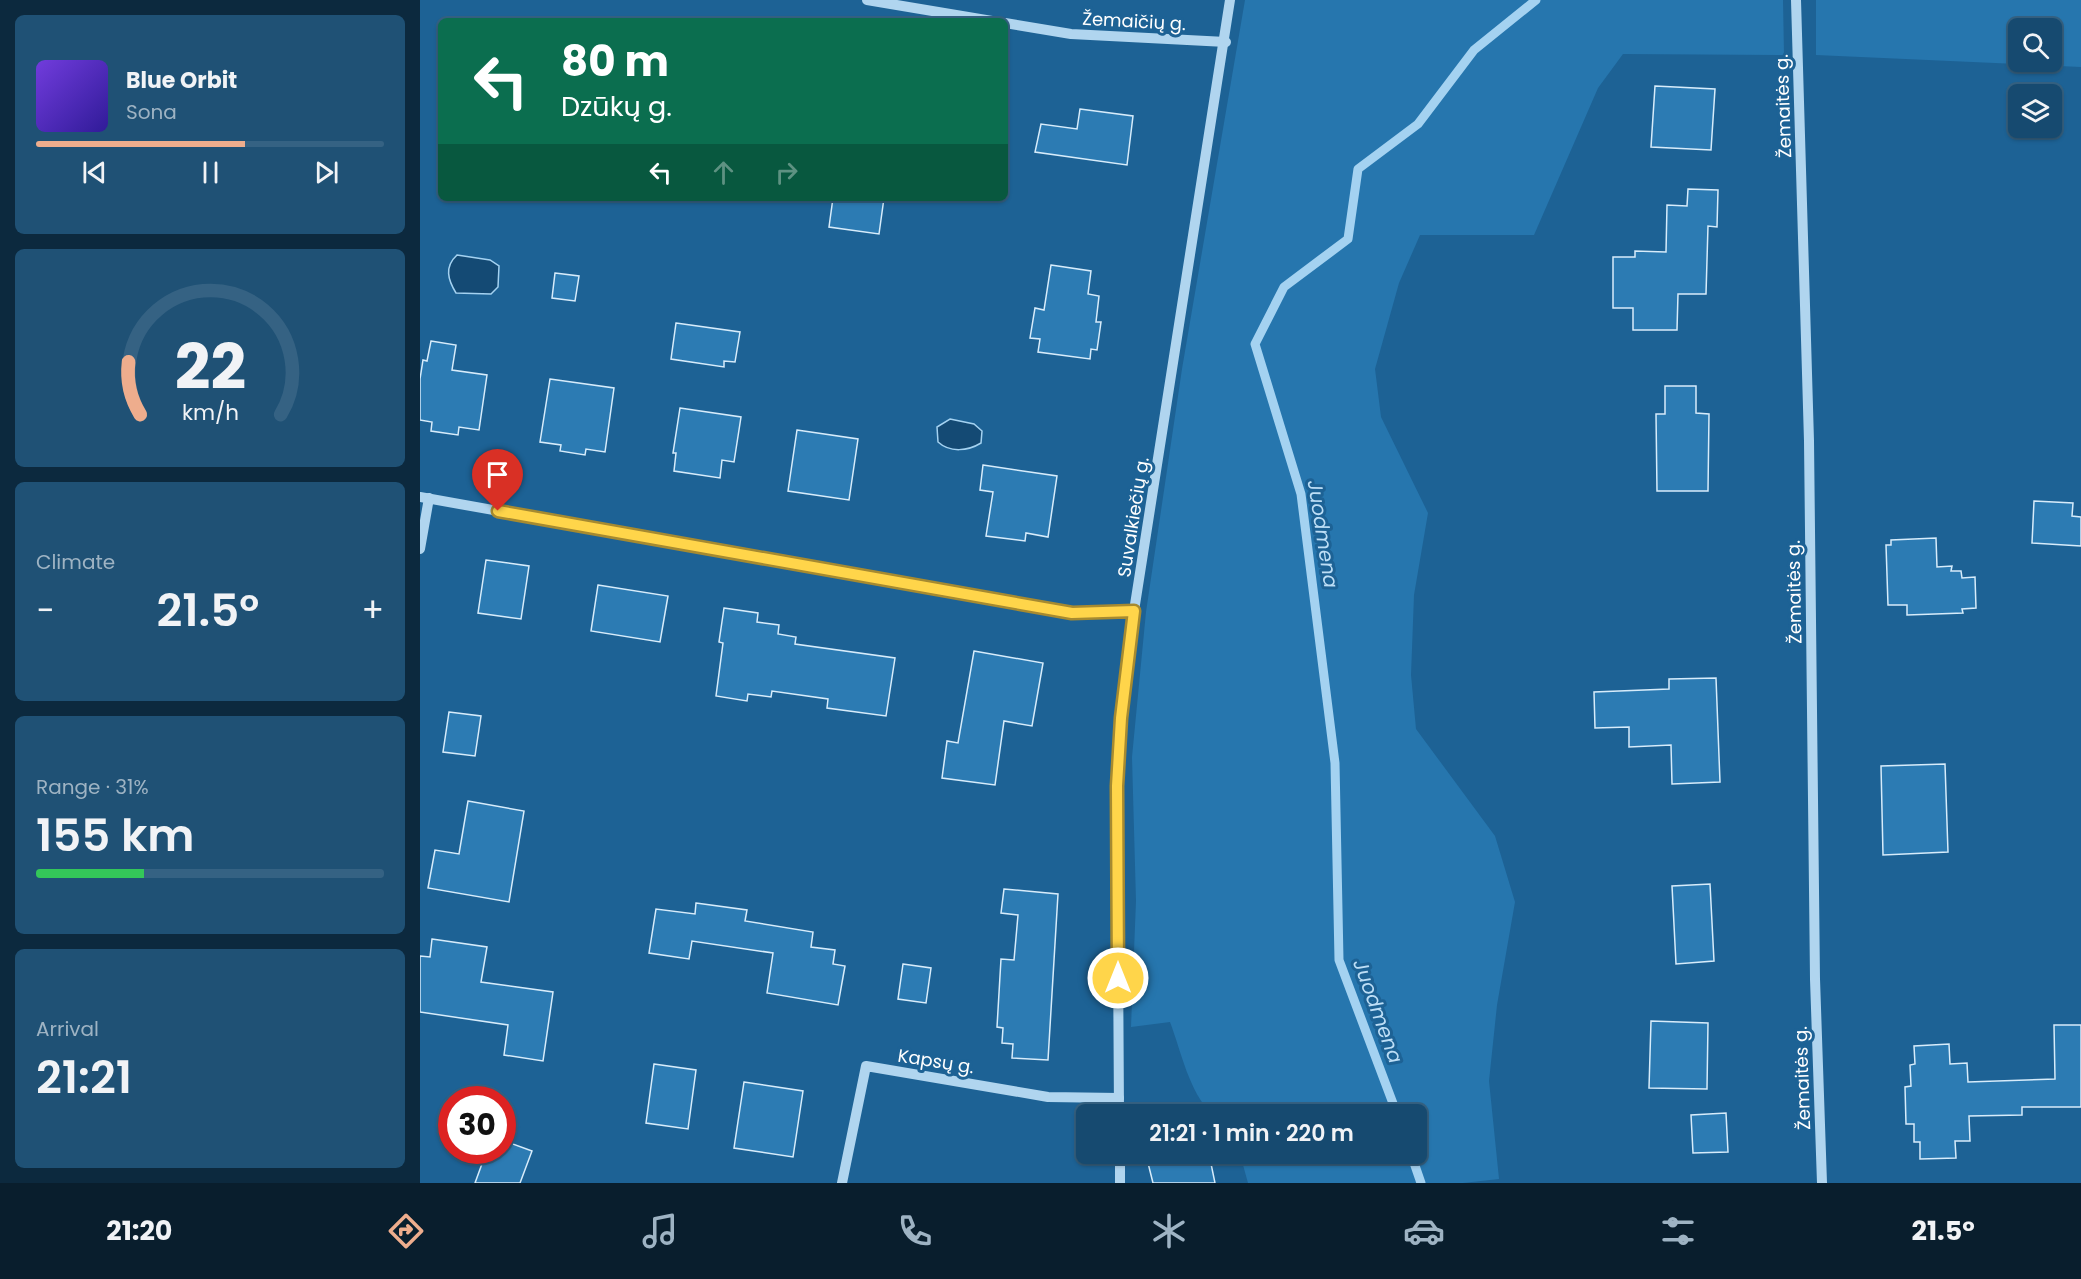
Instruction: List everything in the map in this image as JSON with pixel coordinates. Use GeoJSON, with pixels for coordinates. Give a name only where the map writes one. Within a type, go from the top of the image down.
{"type":"FeatureCollection","features":[{"type":"Feature","properties":{"kind":"street"},"geometry":{"type":"LineString","coordinates":[[867,0],[974,18]]}},
{"type":"Feature","properties":{"kind":"street","name":"Suvalkiečių g."},"geometry":{"type":"LineString","coordinates":[[1119,1104],[1117,786],[1121,718],[1134,611],[1226,42],[1230,0]]}},
{"type":"Feature","properties":{"kind":"street","name":"Žemaitės g."},"geometry":{"type":"LineString","coordinates":[[1796,0],[1809,441],[1815,979],[1822,1183]]}},
{"type":"Feature","properties":{"kind":"street","name":"Žemaičių g."},"geometry":{"type":"LineString","coordinates":[[1008,24],[1071,34],[1226,42]]}},
{"type":"Feature","properties":{"kind":"street"},"geometry":{"type":"LineString","coordinates":[[420,549],[425,498],[1072,613],[1134,611]]}},
{"type":"Feature","properties":{"kind":"street","name":"Kapsų g."},"geometry":{"type":"LineString","coordinates":[[842,1183],[866,1066],[1048,1097],[1119,1098]]}},
{"type":"Feature","properties":{"kind":"street"},"geometry":{"type":"LineString","coordinates":[[1120,1164],[1120,1183]]}},
{"type":"Feature","properties":{"kind":"shaded area"},"geometry":{"type":"Polygon","coordinates":[[[1245,0],[1783,0],[1784,55],[1623,54],[1598,88],[1534,235],[1420,235],[1399,283],[1375,369],[1381,417],[1428,513],[1414,595],[1411,675],[1416,729],[1495,836],[1515,902],[1497,1005],[1489,1081],[1499,1179],[1463,1183],[1248,1183],[1243,1164],[1427,1164],[1427,1104],[1203,1104],[1186,1071],[1170,1022],[1131,1027],[1136,901],[1132,757],[1146,612],[1182,369],[1245,0]]]}},
{"type":"Feature","properties":{"kind":"shaded area"},"geometry":{"type":"Polygon","coordinates":[[[1816,0],[2081,0],[2081,67],[2062,66],[2062,18],[2008,18],[2008,64],[1816,55],[1816,0]]]}},
{"type":"Feature","properties":{"kind":"shaded area"},"geometry":{"type":"Polygon","coordinates":[[[457,255],[490,260],[499,266],[498,287],[491,294],[456,293],[451,283],[449,269],[457,255]]]}},
{"type":"Feature","properties":{"kind":"shaded area"},"geometry":{"type":"Polygon","coordinates":[[[950,419],[974,424],[982,431],[981,443],[959,450],[943,446],[938,442],[937,427],[950,419]]]}},
{"type":"Feature","properties":{"kind":"building"},"geometry":{"type":"Polygon","coordinates":[[[1655,86],[1715,89],[1711,150],[1651,147],[1655,86]]]}},
{"type":"Feature","properties":{"kind":"building"},"geometry":{"type":"Polygon","coordinates":[[[1080,109],[1133,116],[1127,165],[1035,152],[1041,124],[1077,129],[1080,109]]]}},
{"type":"Feature","properties":{"kind":"building"},"geometry":{"type":"Polygon","coordinates":[[[1688,189],[1718,190],[1717,227],[1708,226],[1706,294],[1678,294],[1677,330],[1633,330],[1633,308],[1613,308],[1613,257],[1635,257],[1635,251],[1666,252],[1667,205],[1687,206],[1688,189]]]}},
{"type":"Feature","properties":{"kind":"building"},"geometry":{"type":"Polygon","coordinates":[[[833,201],[884,201],[879,234],[829,227],[833,201]]]}},
{"type":"Feature","properties":{"kind":"building"},"geometry":{"type":"Polygon","coordinates":[[[1051,265],[1091,271],[1088,294],[1099,296],[1096,322],[1101,322],[1097,350],[1091,349],[1090,359],[1038,352],[1040,339],[1030,338],[1035,308],[1044,310],[1051,265]]]}},
{"type":"Feature","properties":{"kind":"building"},"geometry":{"type":"Polygon","coordinates":[[[555,273],[579,276],[575,301],[552,298],[555,273]]]}},
{"type":"Feature","properties":{"kind":"building"},"geometry":{"type":"Polygon","coordinates":[[[676,323],[740,332],[735,362],[724,361],[724,367],[671,359],[676,323]]]}},
{"type":"Feature","properties":{"kind":"building"},"geometry":{"type":"Polygon","coordinates":[[[431,341],[456,345],[452,370],[487,375],[479,430],[459,427],[458,435],[431,431],[432,422],[420,420],[420,379],[423,360],[427,361],[431,341]]]}},
{"type":"Feature","properties":{"kind":"building"},"geometry":{"type":"Polygon","coordinates":[[[550,379],[614,388],[605,452],[586,449],[585,455],[560,451],[561,445],[540,442],[550,379]]]}},
{"type":"Feature","properties":{"kind":"building"},"geometry":{"type":"Polygon","coordinates":[[[1665,386],[1696,386],[1696,413],[1709,414],[1708,491],[1657,491],[1656,414],[1665,414],[1665,386]]]}},
{"type":"Feature","properties":{"kind":"building"},"geometry":{"type":"Polygon","coordinates":[[[680,408],[741,417],[734,462],[722,460],[720,478],[674,471],[676,453],[673,453],[680,408]]]}},
{"type":"Feature","properties":{"kind":"building"},"geometry":{"type":"Polygon","coordinates":[[[797,430],[858,439],[849,500],[788,491],[797,430]]]}},
{"type":"Feature","properties":{"kind":"building"},"geometry":{"type":"Polygon","coordinates":[[[983,465],[1057,476],[1048,537],[1026,533],[1025,541],[986,536],[993,492],[980,490],[983,465]]]}},
{"type":"Feature","properties":{"kind":"building"},"geometry":{"type":"Polygon","coordinates":[[[2034,501],[2073,503],[2072,516],[2081,517],[2081,546],[2032,543],[2034,501]]]}},
{"type":"Feature","properties":{"kind":"building"},"geometry":{"type":"Polygon","coordinates":[[[1936,538],[1937,567],[1952,566],[1951,571],[1961,571],[1962,578],[1975,577],[1976,608],[1962,609],[1963,613],[1907,615],[1907,605],[1888,605],[1886,545],[1891,545],[1891,540],[1936,538]]]}},
{"type":"Feature","properties":{"kind":"building"},"geometry":{"type":"Polygon","coordinates":[[[486,560],[529,566],[521,619],[478,613],[486,560]]]}},
{"type":"Feature","properties":{"kind":"building"},"geometry":{"type":"Polygon","coordinates":[[[598,585],[668,596],[660,642],[591,631],[598,585]]]}},
{"type":"Feature","properties":{"kind":"building"},"geometry":{"type":"Polygon","coordinates":[[[724,608],[758,613],[757,622],[779,625],[778,634],[796,637],[795,644],[895,658],[886,716],[827,708],[828,699],[772,691],[771,697],[748,694],[747,701],[716,696],[723,643],[719,642],[724,608]]]}},
{"type":"Feature","properties":{"kind":"building"},"geometry":{"type":"Polygon","coordinates":[[[974,651],[1043,663],[1032,726],[1004,721],[995,785],[942,778],[947,741],[958,743],[974,651]]]}},
{"type":"Feature","properties":{"kind":"building"},"geometry":{"type":"Polygon","coordinates":[[[1716,678],[1720,782],[1672,784],[1671,745],[1629,747],[1629,727],[1595,728],[1594,692],[1669,689],[1669,679],[1716,678]]]}},
{"type":"Feature","properties":{"kind":"building"},"geometry":{"type":"Polygon","coordinates":[[[449,712],[481,716],[475,756],[443,752],[449,712]]]}},
{"type":"Feature","properties":{"kind":"building"},"geometry":{"type":"Polygon","coordinates":[[[1945,764],[1948,852],[1883,855],[1881,766],[1945,764]]]}},
{"type":"Feature","properties":{"kind":"building"},"geometry":{"type":"Polygon","coordinates":[[[468,801],[524,811],[509,902],[428,888],[435,850],[459,854],[468,801]]]}},
{"type":"Feature","properties":{"kind":"building"},"geometry":{"type":"Polygon","coordinates":[[[1710,884],[1714,961],[1676,964],[1672,886],[1710,884]]]}},
{"type":"Feature","properties":{"kind":"building"},"geometry":{"type":"Polygon","coordinates":[[[1004,889],[1058,894],[1048,1060],[1012,1058],[1013,1044],[1002,1043],[1003,1028],[997,1027],[1001,959],[1014,960],[1018,915],[1001,913],[1004,889]]]}},
{"type":"Feature","properties":{"kind":"building"},"geometry":{"type":"Polygon","coordinates":[[[696,903],[747,910],[745,921],[813,932],[811,947],[835,950],[833,964],[845,966],[838,1005],[767,993],[773,953],[692,941],[689,959],[649,953],[656,909],[695,914],[696,903]]]}},
{"type":"Feature","properties":{"kind":"building"},"geometry":{"type":"Polygon","coordinates":[[[432,939],[487,947],[481,982],[553,992],[543,1061],[504,1055],[508,1025],[420,1012],[420,956],[430,957],[432,939]]]}},
{"type":"Feature","properties":{"kind":"building"},"geometry":{"type":"Polygon","coordinates":[[[903,964],[931,968],[926,1003],[898,999],[903,964]]]}},
{"type":"Feature","properties":{"kind":"building"},"geometry":{"type":"Polygon","coordinates":[[[1651,1021],[1708,1023],[1707,1089],[1649,1088],[1651,1021]]]}},
{"type":"Feature","properties":{"kind":"building"},"geometry":{"type":"Polygon","coordinates":[[[2054,1025],[2081,1025],[2081,1107],[2022,1107],[2022,1115],[1969,1116],[1970,1141],[1955,1141],[1956,1158],[1920,1159],[1920,1142],[1914,1142],[1914,1124],[1906,1124],[1905,1087],[1911,1086],[1910,1065],[1915,1064],[1914,1046],[1949,1044],[1950,1064],[1967,1063],[1968,1082],[2055,1079],[2054,1025]]]}},
{"type":"Feature","properties":{"kind":"building"},"geometry":{"type":"Polygon","coordinates":[[[654,1064],[696,1070],[688,1129],[646,1123],[654,1064]]]}},
{"type":"Feature","properties":{"kind":"building"},"geometry":{"type":"Polygon","coordinates":[[[744,1082],[803,1091],[793,1157],[734,1148],[744,1082]]]}},
{"type":"Feature","properties":{"kind":"building"},"geometry":{"type":"Polygon","coordinates":[[[1726,1113],[1728,1152],[1693,1153],[1691,1115],[1726,1113]]]}},
{"type":"Feature","properties":{"kind":"building"},"geometry":{"type":"Polygon","coordinates":[[[516,1145],[532,1151],[520,1183],[475,1183],[482,1164],[516,1164],[516,1145]]]}},
{"type":"Feature","properties":{"kind":"building"},"geometry":{"type":"Polygon","coordinates":[[[1148,1164],[1211,1164],[1215,1183],[1153,1183],[1148,1164]]]}},
{"type":"Feature","properties":{"kind":"waterway","name":"Juodmena"},"geometry":{"type":"LineString","coordinates":[[1393,1104],[1339,960],[1335,763],[1301,494],[1255,344],[1284,287],[1348,239],[1358,169],[1418,124],[1474,50],[1536,0]]}},
{"type":"Feature","properties":{"kind":"waterway","name":"Juodmena"},"geometry":{"type":"LineString","coordinates":[[1414,1164],[1421,1183]]}},
{"type":"Feature","properties":{"kind":"route"},"geometry":{"type":"LineString","coordinates":[[498,511],[1072,613],[1111,614],[1134,611],[1121,718],[1117,786],[1118,978]]}}]}
